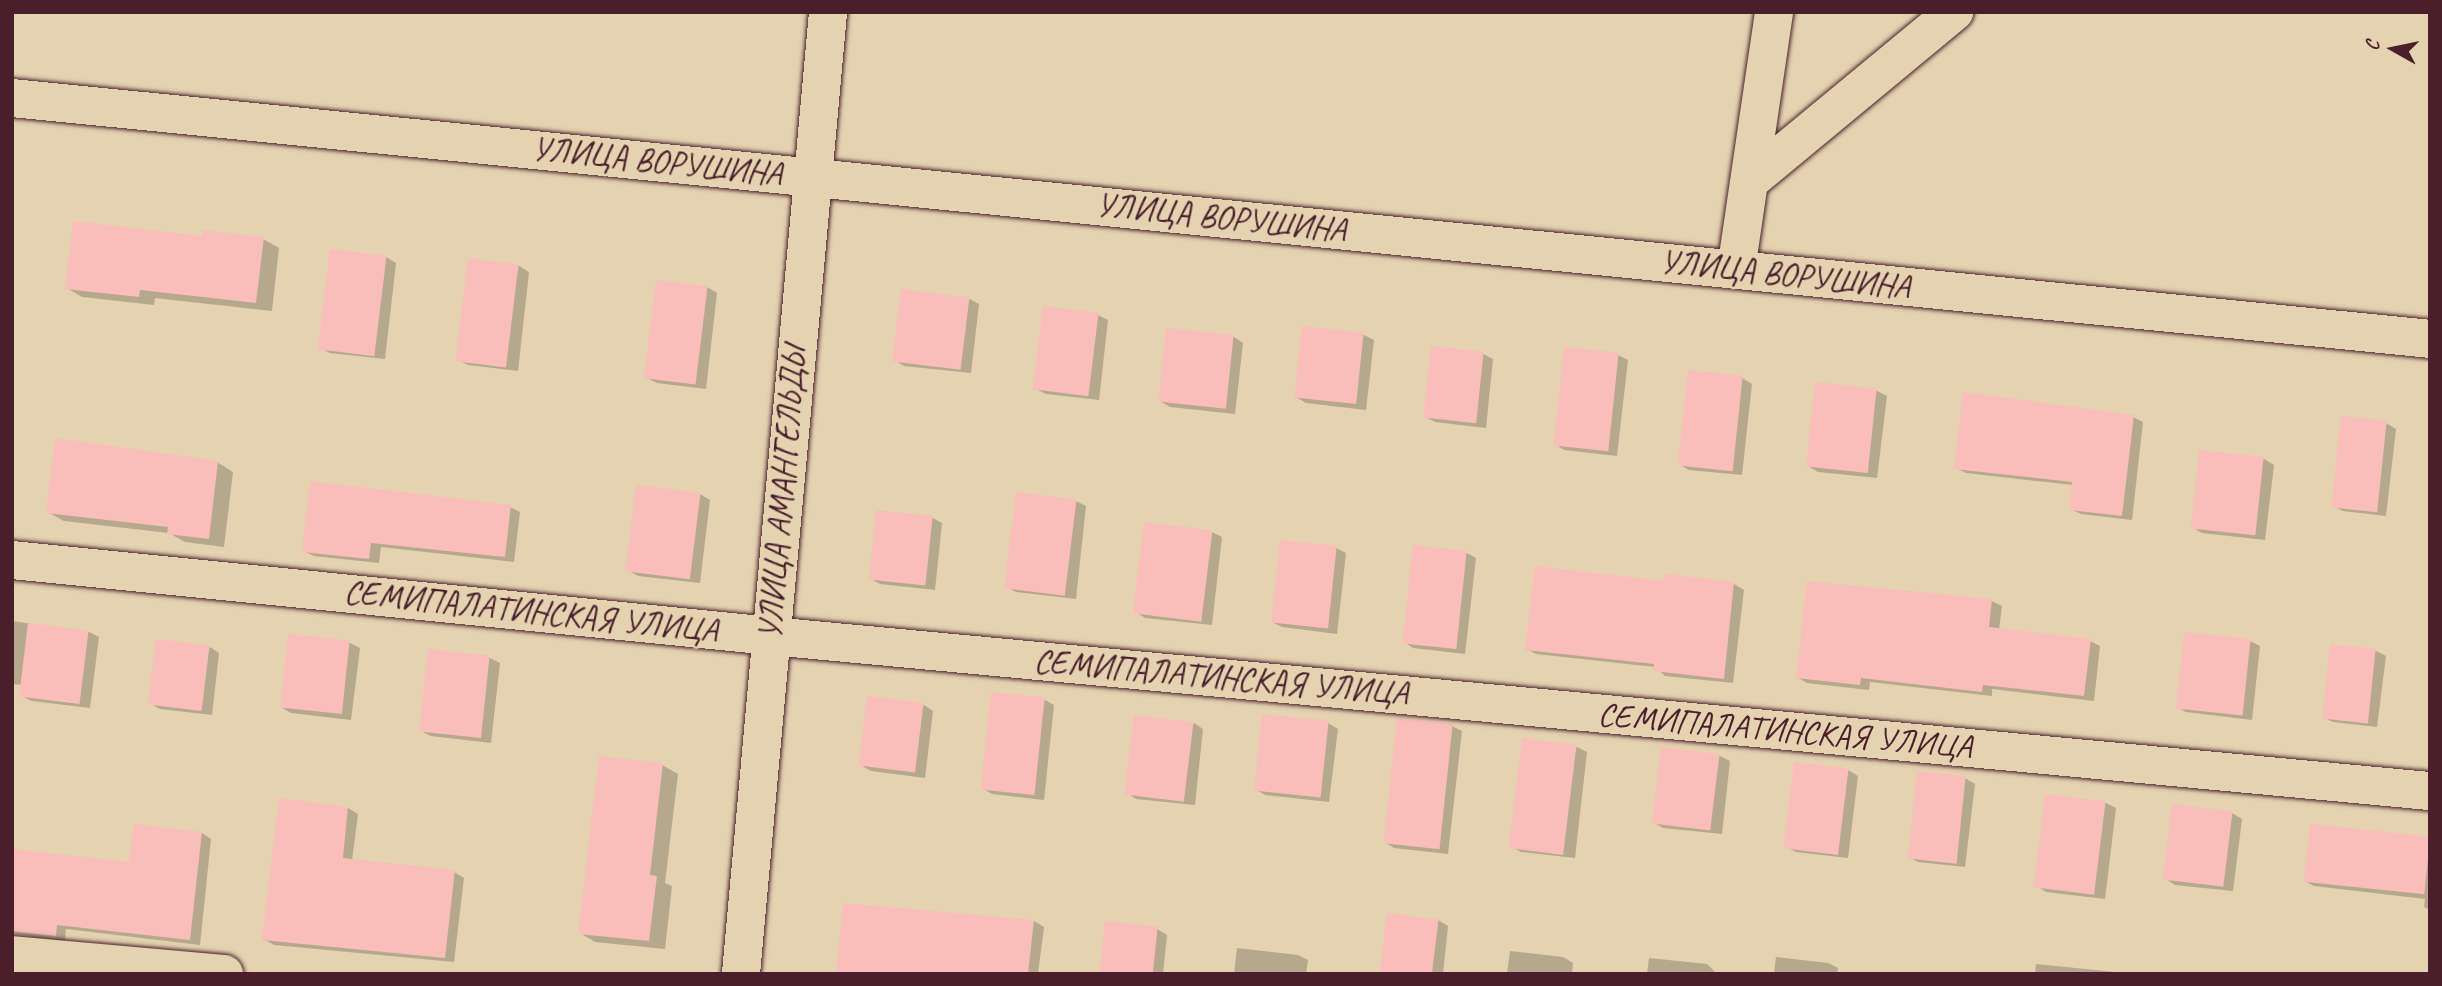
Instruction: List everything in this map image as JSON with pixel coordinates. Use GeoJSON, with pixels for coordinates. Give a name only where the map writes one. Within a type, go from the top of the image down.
{"type":"FeatureCollection","features":[{"type":"Feature","properties":{"kind":"street","name":"УЛИЦА АМАНГЕЛЬДЫ"},"geometry":{"type":"LineString","coordinates":[[741,974],[828,12]]}},
{"type":"Feature","properties":{"kind":"street"},"geometry":{"type":"LineString","coordinates":[[1736,270],[1774,12]]}},
{"type":"Feature","properties":{"kind":"street"},"geometry":{"type":"LineString","coordinates":[[1751,180],[1954,12]]}},
{"type":"Feature","properties":{"kind":"street","name":"УЛИЦА ВОРУШИНА"},"geometry":{"type":"LineString","coordinates":[[12,97],[2430,339]]}},
{"type":"Feature","properties":{"kind":"street","name":"СЕМИПАЛАТИНСКАЯ УЛИЦА"},"geometry":{"type":"LineString","coordinates":[[12,560],[771,636],[2430,791]]}},
{"type":"Feature","properties":{"kind":"street"},"geometry":{"type":"LineString","coordinates":[[12,954],[224,974]]}},
{"type":"Feature","properties":{"kind":"building"},"geometry":{"type":"Polygon","coordinates":[[[73,221],[202,236],[203,230],[264,237],[256,303],[140,290],[139,297],[65,289],[73,221]]]}},
{"type":"Feature","properties":{"kind":"building"},"geometry":{"type":"Polygon","coordinates":[[[330,249],[387,256],[374,356],[318,349],[330,249]]]}},
{"type":"Feature","properties":{"kind":"building"},"geometry":{"type":"Polygon","coordinates":[[[468,258],[519,264],[506,367],[455,361],[468,258]]]}},
{"type":"Feature","properties":{"kind":"building"},"geometry":{"type":"Polygon","coordinates":[[[656,280],[708,286],[696,385],[644,378],[656,280]]]}},
{"type":"Feature","properties":{"kind":"building"},"geometry":{"type":"Polygon","coordinates":[[[901,289],[969,297],[961,370],[892,361],[901,289]]]}},
{"type":"Feature","properties":{"kind":"building"},"geometry":{"type":"Polygon","coordinates":[[[1043,306],[1099,313],[1088,396],[1033,389],[1043,306]]]}},
{"type":"Feature","properties":{"kind":"building"},"geometry":{"type":"Polygon","coordinates":[[[1302,326],[1364,332],[1356,404],[1294,398],[1302,326]]]}},
{"type":"Feature","properties":{"kind":"building"},"geometry":{"type":"Polygon","coordinates":[[[1166,328],[1234,335],[1226,409],[1158,402],[1166,328]]]}},
{"type":"Feature","properties":{"kind":"building"},"geometry":{"type":"Polygon","coordinates":[[[1431,346],[1484,352],[1476,423],[1423,418],[1431,346]]]}},
{"type":"Feature","properties":{"kind":"building"},"geometry":{"type":"Polygon","coordinates":[[[1564,347],[1619,353],[1608,451],[1554,445],[1564,347]]]}},
{"type":"Feature","properties":{"kind":"building"},"geometry":{"type":"Polygon","coordinates":[[[1688,370],[1743,376],[1733,471],[1678,465],[1688,370]]]}},
{"type":"Feature","properties":{"kind":"building"},"geometry":{"type":"Polygon","coordinates":[[[1815,382],[1877,388],[1868,473],[1806,467],[1815,382]]]}},
{"type":"Feature","properties":{"kind":"building"},"geometry":{"type":"Polygon","coordinates":[[[1963,392],[2134,415],[2122,516],[2069,510],[2072,482],[1954,469],[1963,392]]]}},
{"type":"Feature","properties":{"kind":"building"},"geometry":{"type":"Polygon","coordinates":[[[2341,416],[2387,421],[2377,512],[2331,507],[2341,416]]]}},
{"type":"Feature","properties":{"kind":"building"},"geometry":{"type":"Polygon","coordinates":[[[55,438],[218,461],[209,539],[167,534],[168,527],[46,513],[55,438]]]}},
{"type":"Feature","properties":{"kind":"building"},"geometry":{"type":"Polygon","coordinates":[[[2199,450],[2264,457],[2255,535],[2191,529],[2199,450]]]}},
{"type":"Feature","properties":{"kind":"building"},"geometry":{"type":"Polygon","coordinates":[[[310,481],[511,505],[505,557],[371,543],[369,559],[302,552],[310,481]]]}},
{"type":"Feature","properties":{"kind":"building"},"geometry":{"type":"Polygon","coordinates":[[[636,485],[701,493],[690,579],[625,571],[636,485]]]}},
{"type":"Feature","properties":{"kind":"building"},"geometry":{"type":"Polygon","coordinates":[[[1016,492],[1077,499],[1065,596],[1004,588],[1016,492]]]}},
{"type":"Feature","properties":{"kind":"building"},"geometry":{"type":"Polygon","coordinates":[[[876,510],[933,516],[925,586],[869,580],[876,510]]]}},
{"type":"Feature","properties":{"kind":"building"},"geometry":{"type":"Polygon","coordinates":[[[1144,522],[1212,530],[1201,622],[1133,613],[1144,522]]]}},
{"type":"Feature","properties":{"kind":"building"},"geometry":{"type":"Polygon","coordinates":[[[1280,540],[1337,546],[1328,629],[1271,623],[1280,540]]]}},
{"type":"Feature","properties":{"kind":"building"},"geometry":{"type":"Polygon","coordinates":[[[1413,545],[1467,551],[1456,649],[1403,643],[1413,545]]]}},
{"type":"Feature","properties":{"kind":"building"},"geometry":{"type":"Polygon","coordinates":[[[1535,566],[1663,581],[1664,574],[1734,582],[1724,679],[1653,671],[1654,664],[1525,650],[1535,566]]]}},
{"type":"Feature","properties":{"kind":"building"},"geometry":{"type":"Polygon","coordinates":[[[1807,581],[1992,599],[1989,627],[2091,639],[2084,696],[1983,685],[1982,692],[1861,678],[1860,685],[1796,678],[1807,581]]]}},
{"type":"Feature","properties":{"kind":"building"},"geometry":{"type":"Polygon","coordinates":[[[28,623],[89,630],[80,704],[19,696],[28,623]]]}},
{"type":"Feature","properties":{"kind":"building"},"geometry":{"type":"Polygon","coordinates":[[[2184,632],[2251,639],[2243,716],[2176,709],[2184,632]]]}},
{"type":"Feature","properties":{"kind":"building"},"geometry":{"type":"Polygon","coordinates":[[[288,634],[350,640],[342,714],[280,708],[288,634]]]}},
{"type":"Feature","properties":{"kind":"building"},"geometry":{"type":"Polygon","coordinates":[[[156,639],[210,646],[202,711],[148,705],[156,639]]]}},
{"type":"Feature","properties":{"kind":"building"},"geometry":{"type":"Polygon","coordinates":[[[2330,644],[2376,649],[2368,723],[2322,719],[2330,644]]]}},
{"type":"Feature","properties":{"kind":"building"},"geometry":{"type":"Polygon","coordinates":[[[428,649],[490,655],[481,738],[419,732],[428,649]]]}},
{"type":"Feature","properties":{"kind":"building"},"geometry":{"type":"Polygon","coordinates":[[[991,692],[1045,698],[1034,795],[981,789],[991,692]]]}},
{"type":"Feature","properties":{"kind":"building"},"geometry":{"type":"Polygon","coordinates":[[[867,696],[924,703],[915,772],[858,765],[867,696]]]}},
{"type":"Feature","properties":{"kind":"building"},"geometry":{"type":"Polygon","coordinates":[[[1262,714],[1329,721],[1321,798],[1254,791],[1262,714]]]}},
{"type":"Feature","properties":{"kind":"building"},"geometry":{"type":"Polygon","coordinates":[[[1134,715],[1194,722],[1184,802],[1124,794],[1134,715]]]}},
{"type":"Feature","properties":{"kind":"building"},"geometry":{"type":"Polygon","coordinates":[[[1397,718],[1453,724],[1440,849],[1384,843],[1397,718]]]}},
{"type":"Feature","properties":{"kind":"building"},"geometry":{"type":"Polygon","coordinates":[[[1522,738],[1577,745],[1563,855],[1508,848],[1522,738]]]}},
{"type":"Feature","properties":{"kind":"building"},"geometry":{"type":"Polygon","coordinates":[[[1661,747],[1720,754],[1710,831],[1652,823],[1661,747]]]}},
{"type":"Feature","properties":{"kind":"building"},"geometry":{"type":"Polygon","coordinates":[[[599,756],[663,763],[650,875],[657,876],[649,941],[578,934],[599,756]]]}},
{"type":"Feature","properties":{"kind":"building"},"geometry":{"type":"Polygon","coordinates":[[[1794,762],[1849,769],[1838,855],[1783,848],[1794,762]]]}},
{"type":"Feature","properties":{"kind":"building"},"geometry":{"type":"Polygon","coordinates":[[[1917,771],[1966,776],[1957,864],[1908,859],[1917,771]]]}},
{"type":"Feature","properties":{"kind":"building"},"geometry":{"type":"Polygon","coordinates":[[[2045,794],[2106,801],[2094,895],[2034,887],[2045,794]]]}},
{"type":"Feature","properties":{"kind":"building"},"geometry":{"type":"Polygon","coordinates":[[[279,798],[348,807],[343,858],[455,870],[445,958],[262,940],[279,798]]]}},
{"type":"Feature","properties":{"kind":"building"},"geometry":{"type":"Polygon","coordinates":[[[2172,804],[2233,811],[2223,887],[2163,879],[2172,804]]]}},
{"type":"Feature","properties":{"kind":"building"},"geometry":{"type":"Polygon","coordinates":[[[134,824],[202,832],[190,940],[57,925],[56,936],[12,931],[12,849],[129,862],[134,824]]]}},
{"type":"Feature","properties":{"kind":"building"},"geometry":{"type":"Polygon","coordinates":[[[2310,824],[2430,837],[2424,894],[2304,882],[2310,824]]]}},
{"type":"Feature","properties":{"kind":"building"},"geometry":{"type":"Polygon","coordinates":[[[843,903],[1034,920],[1028,974],[836,974],[843,903]]]}},
{"type":"Feature","properties":{"kind":"building"},"geometry":{"type":"Polygon","coordinates":[[[1387,913],[1439,919],[1432,974],[1380,974],[1387,913]]]}},
{"type":"Feature","properties":{"kind":"building"},"geometry":{"type":"Polygon","coordinates":[[[1105,921],[1158,927],[1153,974],[1099,974],[1105,921]]]}}]}
